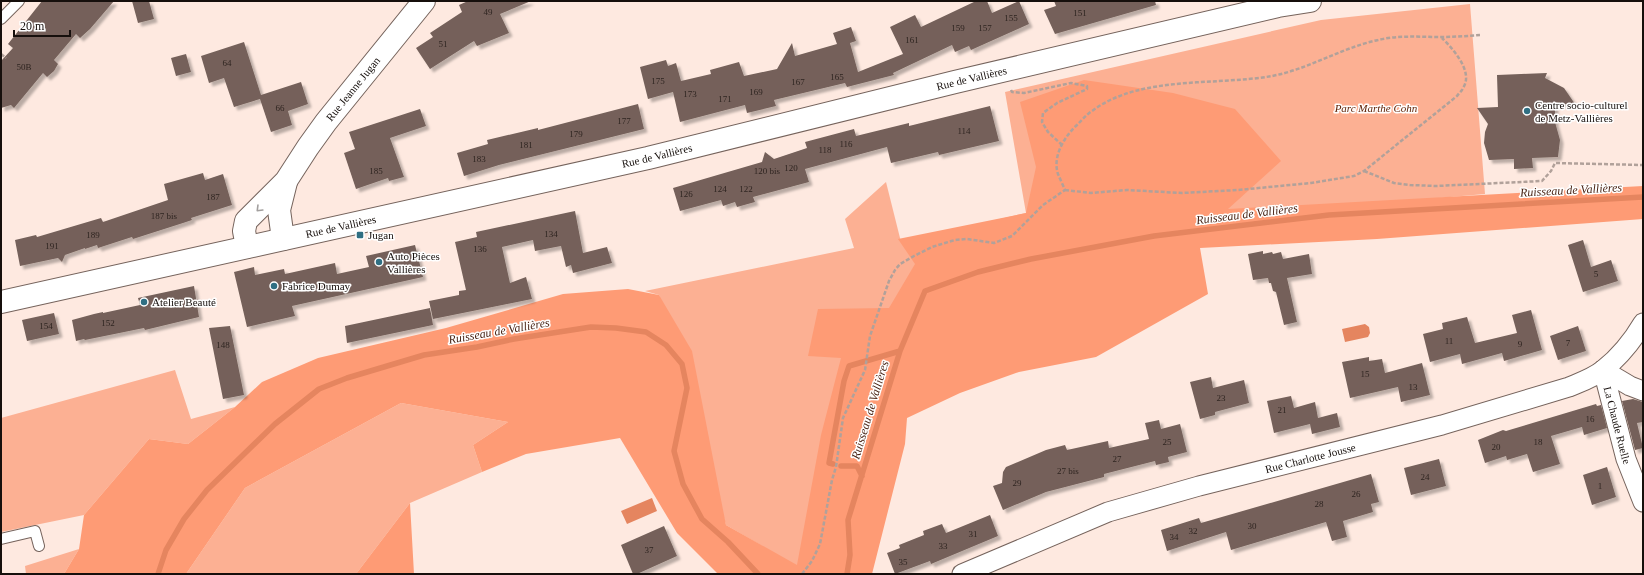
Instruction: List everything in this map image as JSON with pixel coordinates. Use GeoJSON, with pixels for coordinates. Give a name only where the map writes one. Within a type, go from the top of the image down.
{"type":"FeatureCollection","features":[{"type":"Feature","properties":{"kind":"main road","name":"Rue Jeanne Jugan"},"geometry":{"type":"LineString","coordinates":[[247,247],[244,231],[246,221],[286,181],[308,146],[326,122],[424,1]]}},
{"type":"Feature","properties":{"kind":"main road","name":"Rue de Vallières"},"geometry":{"type":"LineString","coordinates":[[1,302],[648,158],[1002,70],[1278,6],[1310,1]]}},
{"type":"Feature","properties":{"kind":"main road","name":"Rue Jeanne Jugan"},"geometry":{"type":"LineString","coordinates":[[283,239],[279,210],[286,181]]}},
{"type":"Feature","properties":{"kind":"street","name":"Rue Charlotte Jousse"},"geometry":{"type":"LineString","coordinates":[[962,574],[1108,512],[1199,486],[1442,425],[1569,387],[1589,379],[1603,370],[1622,351],[1643,323]]}},
{"type":"Feature","properties":{"kind":"street"},"geometry":{"type":"LineString","coordinates":[[1603,370],[1630,386],[1643,391]]}},
{"type":"Feature","properties":{"kind":"street","name":"La Chaude Ruelle"},"geometry":{"type":"LineString","coordinates":[[1603,370],[1626,459],[1643,502]]}},
{"type":"Feature","properties":{"kind":"lane"},"geometry":{"type":"LineString","coordinates":[[1,19],[19,1]]}},
{"type":"Feature","properties":{"kind":"lane"},"geometry":{"type":"LineString","coordinates":[[1,539],[35,531],[39,546]]}},
{"type":"Feature","properties":{"kind":"path"},"geometry":{"type":"LineString","coordinates":[[1065,190],[1057,172],[1057,158],[1061,144],[1069,132],[1092,110],[1117,97],[1143,88],[1270,76],[1293,71],[1348,49],[1378,39],[1405,36],[1442,37],[1480,35]]}},
{"type":"Feature","properties":{"kind":"path"},"geometry":{"type":"LineString","coordinates":[[802,574],[812,561],[820,544],[832,480],[836,467],[843,418],[865,370],[870,336],[889,281],[900,264],[932,247],[955,240],[967,239],[994,244],[1012,236],[1043,205],[1065,190],[1090,194],[1127,190],[1182,193],[1238,190],[1311,183],[1354,176],[1364,171],[1457,96],[1464,87],[1466,76],[1463,66],[1442,37]]}},
{"type":"Feature","properties":{"kind":"path"},"geometry":{"type":"LineString","coordinates":[[1,54],[6,58]]}},
{"type":"Feature","properties":{"kind":"path"},"geometry":{"type":"LineString","coordinates":[[1002,70],[1012,92],[1024,92],[1071,83],[1087,86],[1087,89],[1057,103],[1043,113],[1042,122],[1048,132],[1061,144]]}},
{"type":"Feature","properties":{"kind":"path"},"geometry":{"type":"LineString","coordinates":[[1364,171],[1394,183],[1436,186],[1542,181],[1551,171],[1555,163],[1643,165]]}},
{"type":"Feature","properties":{"kind":"green space","name":"Parc Marthe Cohn"},"geometry":{"type":"Polygon","coordinates":[[[1470,4],[1485,194],[1113,226],[969,284],[840,557],[766,574],[769,550],[726,525],[659,295],[645,291],[854,248],[845,219],[886,182],[901,242],[1026,213],[1005,92],[1321,20],[1470,4]]]}},
{"type":"Feature","properties":{"kind":"green space"},"geometry":{"type":"Polygon","coordinates":[[[175,370],[191,419],[235,407],[188,444],[149,439],[84,515],[1,532],[1,418],[175,370]]]}},
{"type":"Feature","properties":{"kind":"green space"},"geometry":{"type":"Polygon","coordinates":[[[401,403],[508,422],[473,445],[482,472],[410,503],[356,574],[186,574],[245,488],[401,403]]]}},
{"type":"Feature","properties":{"kind":"green space"},"geometry":{"type":"Polygon","coordinates":[[[79,549],[64,574],[26,574],[25,566],[79,549]]]}},
{"type":"Feature","properties":{"kind":"shaded area"},"geometry":{"type":"Polygon","coordinates":[[[1084,80],[1173,93],[1235,109],[1281,161],[1228,209],[1643,186],[1643,219],[1377,239],[1200,248],[1208,294],[1096,357],[1019,372],[960,393],[907,418],[905,444],[872,574],[718,574],[677,533],[620,438],[526,454],[482,472],[473,445],[508,422],[401,403],[245,488],[186,574],[64,574],[79,549],[84,515],[149,439],[188,444],[235,407],[262,382],[318,358],[446,328],[563,294],[628,289],[659,295],[692,351],[726,525],[797,565],[821,435],[841,358],[808,356],[818,309],[889,308],[915,264],[898,239],[1026,213],[1036,167],[1020,102],[1084,80]]]}},
{"type":"Feature","properties":{"kind":"shaded area"},"geometry":{"type":"Polygon","coordinates":[[[1365,324],[1369,327],[1370,333],[1368,337],[1345,342],[1342,329],[1365,324]]]}},
{"type":"Feature","properties":{"kind":"shaded area"},"geometry":{"type":"Polygon","coordinates":[[[652,498],[657,511],[627,524],[621,511],[652,498]]]}},
{"type":"Feature","properties":{"kind":"shaded area"},"geometry":{"type":"Polygon","coordinates":[[[410,503],[414,574],[356,574],[410,503]]]}},
{"type":"Feature","properties":{"kind":"building"},"geometry":{"type":"Polygon","coordinates":[[[42,1],[114,1],[90,29],[80,38],[76,34],[54,60],[58,64],[54,71],[47,77],[43,73],[14,108],[11,105],[1,108],[1,61],[13,48],[8,44],[42,1]]]}},
{"type":"Feature","properties":{"kind":"building"},"geometry":{"type":"Polygon","coordinates":[[[132,1],[149,1],[154,19],[138,23],[132,1]]]}},
{"type":"Feature","properties":{"kind":"building"},"geometry":{"type":"Polygon","coordinates":[[[468,1],[531,1],[500,14],[509,33],[477,46],[474,41],[430,69],[416,48],[433,37],[430,33],[462,12],[459,5],[468,1]]]}},
{"type":"Feature","properties":{"kind":"building"},"geometry":{"type":"Polygon","coordinates":[[[976,1],[987,1],[992,13],[1019,1],[1029,24],[971,50],[969,46],[955,52],[952,45],[893,73],[894,75],[847,87],[845,83],[774,100],[776,106],[747,113],[745,105],[680,122],[673,92],[648,99],[640,67],[666,60],[668,66],[676,63],[681,81],[711,74],[710,70],[739,62],[744,76],[777,69],[792,43],[795,56],[837,44],[833,33],[851,27],[856,41],[850,43],[858,72],[903,54],[890,27],[915,15],[921,27],[976,1]]]}},
{"type":"Feature","properties":{"kind":"building"},"geometry":{"type":"Polygon","coordinates":[[[1054,1],[1155,1],[1156,5],[1055,34],[1044,10],[1056,6],[1054,1]]]}},
{"type":"Feature","properties":{"kind":"building"},"geometry":{"type":"Polygon","coordinates":[[[244,42],[261,95],[301,82],[308,104],[288,111],[292,125],[271,132],[260,99],[234,107],[224,78],[209,83],[201,56],[244,42]]]}},
{"type":"Feature","properties":{"kind":"building"},"geometry":{"type":"Polygon","coordinates":[[[186,54],[191,72],[176,76],[171,58],[186,54]]]}},
{"type":"Feature","properties":{"kind":"building","name":"Centre socio-culturel de Metz-Vallières"},"geometry":{"type":"Polygon","coordinates":[[[1547,73],[1545,78],[1564,88],[1575,104],[1555,104],[1555,122],[1560,140],[1558,157],[1532,158],[1533,168],[1514,169],[1514,159],[1489,160],[1484,143],[1485,132],[1488,124],[1477,108],[1498,107],[1497,75],[1547,73]]]}},
{"type":"Feature","properties":{"kind":"building"},"geometry":{"type":"Polygon","coordinates":[[[638,104],[644,129],[499,165],[464,176],[457,153],[488,144],[487,140],[538,128],[538,130],[638,104]]]}},
{"type":"Feature","properties":{"kind":"building"},"geometry":{"type":"Polygon","coordinates":[[[990,106],[999,141],[939,155],[938,152],[891,163],[887,147],[805,169],[809,182],[753,197],[755,202],[737,207],[735,202],[723,206],[721,200],[680,211],[673,188],[762,162],[765,152],[774,159],[807,148],[805,142],[854,129],[856,136],[909,123],[909,126],[990,106]]]}},
{"type":"Feature","properties":{"kind":"building"},"geometry":{"type":"Polygon","coordinates":[[[420,109],[426,126],[390,138],[404,177],[389,181],[388,178],[356,189],[344,153],[355,149],[349,132],[420,109]]]}},
{"type":"Feature","properties":{"kind":"building"},"geometry":{"type":"Polygon","coordinates":[[[203,173],[205,180],[223,174],[232,205],[133,239],[132,237],[98,248],[97,245],[85,248],[65,255],[62,262],[58,258],[20,266],[15,240],[36,235],[37,237],[101,218],[103,222],[168,200],[164,184],[203,173]]]}},
{"type":"Feature","properties":{"kind":"building"},"geometry":{"type":"Polygon","coordinates":[[[575,211],[583,253],[607,247],[612,263],[573,273],[571,265],[566,267],[561,246],[535,251],[533,240],[502,247],[510,283],[526,277],[532,299],[433,319],[429,301],[459,295],[459,291],[466,290],[455,242],[477,237],[476,232],[575,211]]]}},
{"type":"Feature","properties":{"kind":"building"},"geometry":{"type":"Polygon","coordinates":[[[1583,240],[1591,267],[1611,260],[1618,281],[1583,292],[1568,245],[1583,240]]]}},
{"type":"Feature","properties":{"kind":"building"},"geometry":{"type":"Polygon","coordinates":[[[415,245],[423,277],[292,306],[295,316],[247,327],[234,272],[254,267],[255,275],[284,269],[285,274],[335,263],[337,274],[369,267],[366,256],[415,245]]]}},
{"type":"Feature","properties":{"kind":"building"},"geometry":{"type":"Polygon","coordinates":[[[1263,251],[1263,254],[1281,252],[1283,259],[1309,254],[1312,274],[1287,278],[1297,322],[1284,325],[1276,292],[1273,291],[1268,278],[1253,280],[1248,254],[1263,251]]]}},
{"type":"Feature","properties":{"kind":"building"},"geometry":{"type":"Polygon","coordinates":[[[194,286],[199,317],[145,330],[144,328],[76,341],[72,320],[140,305],[138,298],[194,286]]]}},
{"type":"Feature","properties":{"kind":"building"},"geometry":{"type":"Polygon","coordinates":[[[430,308],[433,325],[347,343],[345,326],[430,308]]]}},
{"type":"Feature","properties":{"kind":"building"},"geometry":{"type":"Polygon","coordinates":[[[1531,310],[1542,350],[1504,361],[1502,353],[1462,364],[1460,354],[1430,362],[1423,334],[1443,329],[1442,323],[1467,317],[1475,343],[1517,333],[1512,315],[1531,310]]]}},
{"type":"Feature","properties":{"kind":"building"},"geometry":{"type":"Polygon","coordinates":[[[54,313],[59,334],[27,341],[22,320],[54,313]]]}},
{"type":"Feature","properties":{"kind":"building"},"geometry":{"type":"Polygon","coordinates":[[[230,326],[244,395],[223,399],[209,328],[230,326]]]}},
{"type":"Feature","properties":{"kind":"building"},"geometry":{"type":"Polygon","coordinates":[[[1578,326],[1586,351],[1558,360],[1550,336],[1578,326]]]}},
{"type":"Feature","properties":{"kind":"building"},"geometry":{"type":"Polygon","coordinates":[[[1369,357],[1369,361],[1382,359],[1385,373],[1422,363],[1430,395],[1401,402],[1398,387],[1350,398],[1342,362],[1369,357]]]}},
{"type":"Feature","properties":{"kind":"building"},"geometry":{"type":"Polygon","coordinates":[[[1211,377],[1213,388],[1244,380],[1249,403],[1215,412],[1215,415],[1200,419],[1190,382],[1211,377]]]}},
{"type":"Feature","properties":{"kind":"building"},"geometry":{"type":"Polygon","coordinates":[[[1291,396],[1294,408],[1315,402],[1318,418],[1337,413],[1340,427],[1312,434],[1310,424],[1274,433],[1267,401],[1291,396]]]}},
{"type":"Feature","properties":{"kind":"building"},"geometry":{"type":"Polygon","coordinates":[[[1633,399],[1643,402],[1643,422],[1637,423],[1643,448],[1635,450],[1622,401],[1633,399]]]}},
{"type":"Feature","properties":{"kind":"building"},"geometry":{"type":"Polygon","coordinates":[[[1596,404],[1597,406],[1601,405],[1607,428],[1584,435],[1582,427],[1551,436],[1560,464],[1533,472],[1527,454],[1507,460],[1506,456],[1485,463],[1478,440],[1503,430],[1506,431],[1596,404]]]}},
{"type":"Feature","properties":{"kind":"building"},"geometry":{"type":"Polygon","coordinates":[[[1159,420],[1161,429],[1180,424],[1187,452],[1168,457],[1169,462],[1156,465],[1155,461],[1104,474],[1104,477],[1046,492],[1003,510],[993,486],[1002,483],[1003,472],[1006,467],[1046,450],[1065,445],[1067,450],[1108,441],[1109,448],[1149,439],[1145,423],[1159,420]]]}},
{"type":"Feature","properties":{"kind":"building"},"geometry":{"type":"Polygon","coordinates":[[[1439,459],[1446,486],[1411,495],[1404,468],[1439,459]]]}},
{"type":"Feature","properties":{"kind":"building"},"geometry":{"type":"Polygon","coordinates":[[[1607,467],[1616,497],[1592,505],[1583,475],[1607,467]]]}},
{"type":"Feature","properties":{"kind":"building"},"geometry":{"type":"Polygon","coordinates":[[[1371,474],[1379,502],[1371,504],[1373,512],[1343,521],[1347,537],[1332,541],[1326,522],[1231,550],[1226,532],[1167,551],[1161,530],[1199,518],[1201,523],[1371,474]]]}},
{"type":"Feature","properties":{"kind":"building"},"geometry":{"type":"Polygon","coordinates":[[[990,515],[998,536],[931,564],[930,561],[895,574],[887,553],[900,548],[899,545],[924,535],[923,531],[942,524],[946,533],[990,515]]]}},
{"type":"Feature","properties":{"kind":"building"},"geometry":{"type":"Polygon","coordinates":[[[664,526],[677,556],[637,574],[633,574],[621,545],[664,526]]]}},
{"type":"Feature","properties":{"kind":"waterway","name":"Ruisseau de Vallières"},"geometry":{"type":"LineString","coordinates":[[847,574],[850,555],[848,520],[900,351],[925,291],[978,272],[1031,259],[1154,236],[1329,215],[1643,197]]}},
{"type":"Feature","properties":{"kind":"waterway","name":"Ruisseau de Vallières"},"geometry":{"type":"LineString","coordinates":[[158,574],[166,550],[184,519],[207,490],[275,424],[319,389],[347,378],[424,355],[591,327],[616,328],[646,332],[666,345],[682,364],[687,388],[674,451],[683,484],[702,519],[728,542],[758,574]]}},
{"type":"Feature","properties":{"kind":"waterway","name":"Ruisseau de Vallières"},"geometry":{"type":"LineString","coordinates":[[833,464],[829,463],[844,381],[849,366],[900,351]]}},
{"type":"Feature","properties":{"kind":"waterway","name":"Ruisseau de Vallières"},"geometry":{"type":"LineString","coordinates":[[841,466],[857,466],[862,476]]}},
{"type":"Feature","properties":{"kind":"place","name":"Centre socio-culturel de Metz-Vallières"},"geometry":{"type":"Point","coordinates":[1527,111]}},
{"type":"Feature","properties":{"kind":"place","name":"Jugan"},"geometry":{"type":"Point","coordinates":[360,235]}},
{"type":"Feature","properties":{"kind":"place","name":"Auto Pièces Vallières"},"geometry":{"type":"Point","coordinates":[379,262]}},
{"type":"Feature","properties":{"kind":"place","name":"Fabrice Dumay"},"geometry":{"type":"Point","coordinates":[274,286]}},
{"type":"Feature","properties":{"kind":"place","name":"Atelier Beauté"},"geometry":{"type":"Point","coordinates":[144,302]}}]}
